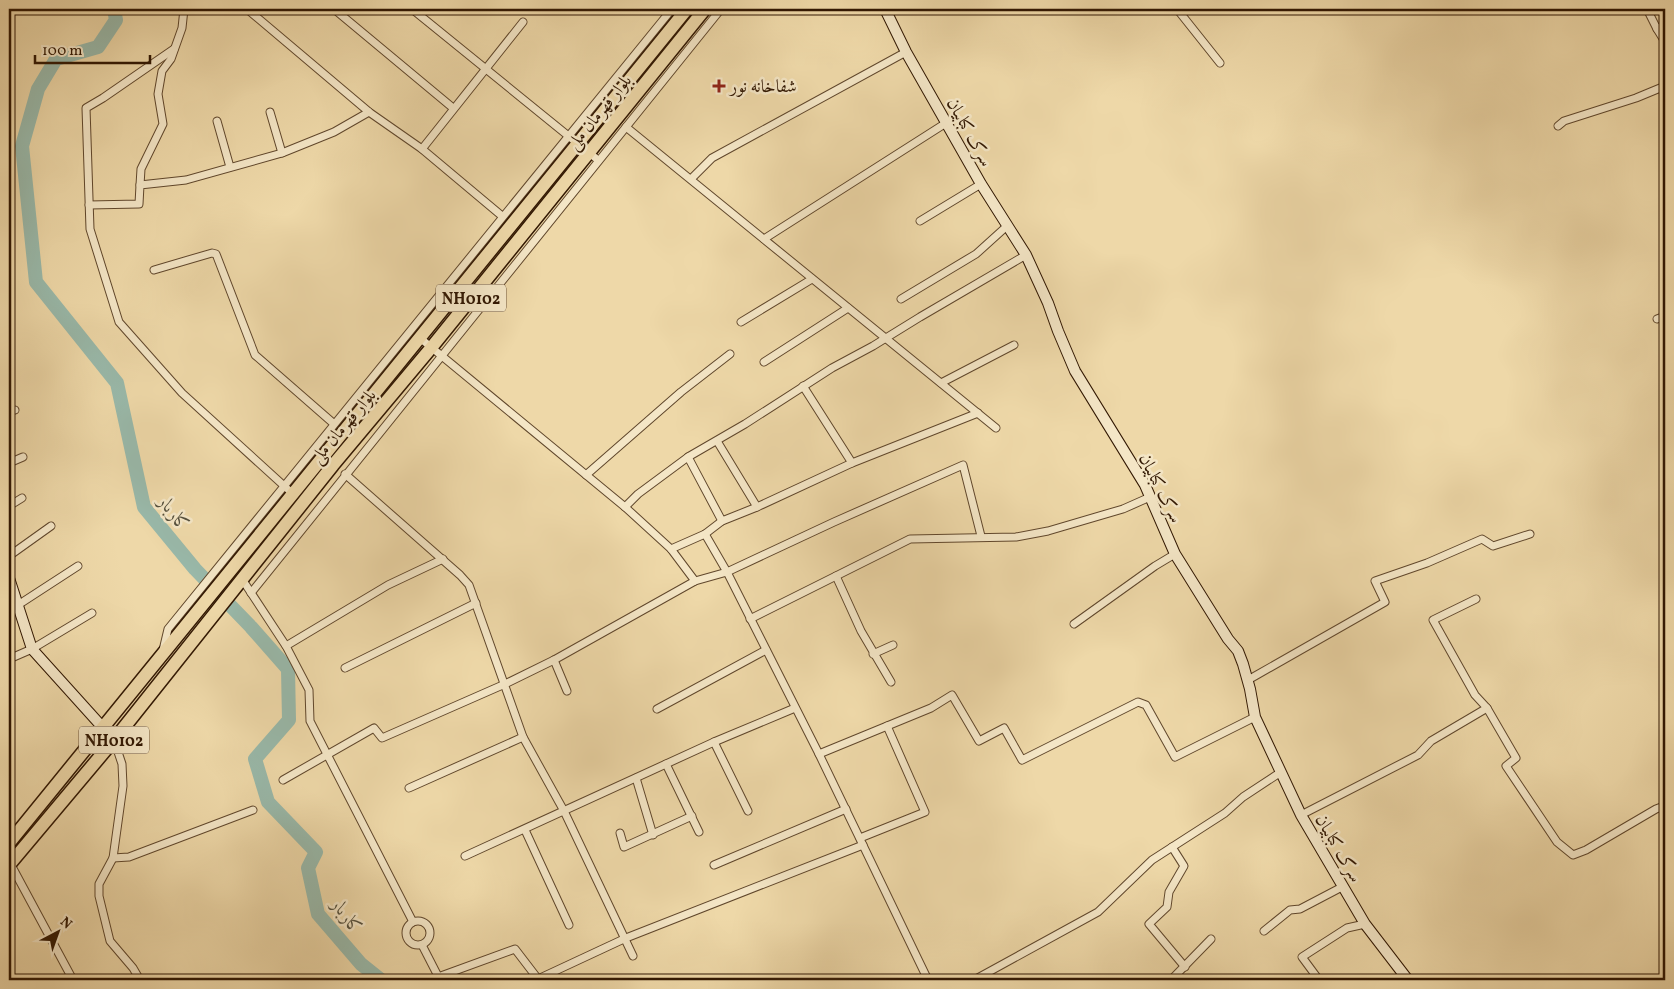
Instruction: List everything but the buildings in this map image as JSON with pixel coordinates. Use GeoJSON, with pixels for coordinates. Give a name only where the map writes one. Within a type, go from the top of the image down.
{"type":"FeatureCollection","features":[{"type":"Feature","properties":{"kind":"highway","name":"بلوار قهرمان ملی"},"geometry":{"type":"LineString","coordinates":[[9,844],[162,655],[200,599],[230,572],[288,490],[420,338],[573,140],[688,9]]}},
{"type":"Feature","properties":{"kind":"highway","name":"بلوار قهرمان ملی"},"geometry":{"type":"LineString","coordinates":[[10,864],[114,740],[333,465],[436,352],[594,156],[705,9]]}},
{"type":"Feature","properties":{"kind":"street"},"geometry":{"type":"LineString","coordinates":[[89,205],[139,204],[141,169],[163,124],[158,94],[162,70],[171,59],[182,28],[184,9]]}},
{"type":"Feature","properties":{"kind":"street"},"geometry":{"type":"LineString","coordinates":[[247,9],[369,112],[422,149],[502,216]]}},
{"type":"Feature","properties":{"kind":"street"},"geometry":{"type":"LineString","coordinates":[[334,9],[453,108]]}},
{"type":"Feature","properties":{"kind":"street"},"geometry":{"type":"LineString","coordinates":[[412,9],[594,156],[626,127],[721,9]]}},
{"type":"Feature","properties":{"kind":"street"},"geometry":{"type":"LineString","coordinates":[[200,599],[214,572],[288,490],[334,423],[502,216],[573,140],[672,9]]}},
{"type":"Feature","properties":{"kind":"street","name":"سرک کبابیان"},"geometry":{"type":"LineString","coordinates":[[885,9],[906,52],[946,123],[981,184],[1026,255],[1048,303],[1075,371],[1150,496],[1176,554],[1228,640],[1238,651],[1248,680],[1255,717],[1301,815],[1365,924],[1408,980]]}},
{"type":"Feature","properties":{"kind":"street"},"geometry":{"type":"LineString","coordinates":[[1178,9],[1220,63]]}},
{"type":"Feature","properties":{"kind":"street"},"geometry":{"type":"LineString","coordinates":[[1647,9],[1665,42]]}},
{"type":"Feature","properties":{"kind":"street"},"geometry":{"type":"LineString","coordinates":[[422,149],[523,22]]}},
{"type":"Feature","properties":{"kind":"street"},"geometry":{"type":"LineString","coordinates":[[1657,29],[1665,25]]}},
{"type":"Feature","properties":{"kind":"street"},"geometry":{"type":"LineString","coordinates":[[174,49],[86,108],[90,229],[119,322],[182,393],[288,490]]}},
{"type":"Feature","properties":{"kind":"street"},"geometry":{"type":"LineString","coordinates":[[691,179],[712,158],[906,52]]}},
{"type":"Feature","properties":{"kind":"street"},"geometry":{"type":"LineString","coordinates":[[1558,126],[1564,121],[1636,98],[1665,86]]}},
{"type":"Feature","properties":{"kind":"street"},"geometry":{"type":"LineString","coordinates":[[270,112],[282,153]]}},
{"type":"Feature","properties":{"kind":"street"},"geometry":{"type":"LineString","coordinates":[[140,185],[186,180],[282,153],[334,132],[369,112]]}},
{"type":"Feature","properties":{"kind":"street"},"geometry":{"type":"LineString","coordinates":[[217,121],[230,167]]}},
{"type":"Feature","properties":{"kind":"street"},"geometry":{"type":"LineString","coordinates":[[764,240],[946,123]]}},
{"type":"Feature","properties":{"kind":"street"},"geometry":{"type":"LineString","coordinates":[[626,127],[996,428]]}},
{"type":"Feature","properties":{"kind":"street"},"geometry":{"type":"LineString","coordinates":[[920,220],[981,184]]}},
{"type":"Feature","properties":{"kind":"street"},"geometry":{"type":"LineString","coordinates":[[900,299],[976,254],[1008,226]]}},
{"type":"Feature","properties":{"kind":"street"},"geometry":{"type":"LineString","coordinates":[[154,270],[212,253],[216,254],[255,355],[334,423]]}},
{"type":"Feature","properties":{"kind":"street"},"geometry":{"type":"LineString","coordinates":[[625,507],[638,494],[688,457],[717,441],[803,386],[1026,255]]}},
{"type":"Feature","properties":{"kind":"street"},"geometry":{"type":"LineString","coordinates":[[741,322],[812,279]]}},
{"type":"Feature","properties":{"kind":"street"},"geometry":{"type":"LineString","coordinates":[[764,362],[848,308]]}},
{"type":"Feature","properties":{"kind":"street"},"geometry":{"type":"LineString","coordinates":[[1657,319],[1665,316]]}},
{"type":"Feature","properties":{"kind":"street"},"geometry":{"type":"LineString","coordinates":[[420,338],[625,507],[671,549],[696,581]]}},
{"type":"Feature","properties":{"kind":"street"},"geometry":{"type":"LineString","coordinates":[[941,383],[1014,345]]}},
{"type":"Feature","properties":{"kind":"street"},"geometry":{"type":"LineString","coordinates":[[251,593],[345,474],[436,352]]}},
{"type":"Feature","properties":{"kind":"street"},"geometry":{"type":"LineString","coordinates":[[586,475],[681,392],[730,354]]}},
{"type":"Feature","properties":{"kind":"street"},"geometry":{"type":"LineString","coordinates":[[803,386],[852,463]]}},
{"type":"Feature","properties":{"kind":"street"},"geometry":{"type":"LineString","coordinates":[[671,549],[705,534],[722,521],[852,463],[978,413]]}},
{"type":"Feature","properties":{"kind":"street"},"geometry":{"type":"LineString","coordinates":[[717,441],[757,507]]}},
{"type":"Feature","properties":{"kind":"street"},"geometry":{"type":"LineString","coordinates":[[9,463],[23,456]]}},
{"type":"Feature","properties":{"kind":"street"},"geometry":{"type":"LineString","coordinates":[[688,457],[722,521]]}},
{"type":"Feature","properties":{"kind":"street"},"geometry":{"type":"LineString","coordinates":[[283,780],[374,728],[382,738],[506,684],[554,660],[696,581],[727,572],[963,465],[981,536]]}},
{"type":"Feature","properties":{"kind":"street"},"geometry":{"type":"LineString","coordinates":[[345,474],[443,559],[469,586],[506,684],[523,737],[564,811],[633,956]]}},
{"type":"Feature","properties":{"kind":"street"},"geometry":{"type":"LineString","coordinates":[[750,619],[910,539],[981,536],[1016,537],[1048,531],[1124,509],[1150,496]]}},
{"type":"Feature","properties":{"kind":"street"},"geometry":{"type":"LineString","coordinates":[[9,506],[22,498]]}},
{"type":"Feature","properties":{"kind":"street"},"geometry":{"type":"LineString","coordinates":[[9,556],[51,526]]}},
{"type":"Feature","properties":{"kind":"street"},"geometry":{"type":"LineString","coordinates":[[705,534],[727,572],[862,841],[927,979],[919,980]]}},
{"type":"Feature","properties":{"kind":"street"},"geometry":{"type":"LineString","coordinates":[[1248,680],[1385,602],[1375,581],[1427,564],[1482,539],[1493,546],[1530,534]]}},
{"type":"Feature","properties":{"kind":"street"},"geometry":{"type":"LineString","coordinates":[[1074,624],[1155,566],[1176,554]]}},
{"type":"Feature","properties":{"kind":"street"},"geometry":{"type":"LineString","coordinates":[[286,646],[388,585],[443,559]]}},
{"type":"Feature","properties":{"kind":"street"},"geometry":{"type":"LineString","coordinates":[[18,605],[78,566]]}},
{"type":"Feature","properties":{"kind":"street"},"geometry":{"type":"LineString","coordinates":[[836,576],[861,631],[891,682]]}},
{"type":"Feature","properties":{"kind":"street"},"geometry":{"type":"LineString","coordinates":[[9,578],[32,649],[114,740],[122,764],[123,786],[113,858],[99,884],[104,921],[110,941],[133,968],[140,980]]}},
{"type":"Feature","properties":{"kind":"street"},"geometry":{"type":"LineString","coordinates":[[240,582],[251,593],[286,646],[309,690],[310,721],[413,922]]}},
{"type":"Feature","properties":{"kind":"street"},"geometry":{"type":"LineString","coordinates":[[1476,599],[1433,620],[1475,694],[1487,708],[1516,758],[1506,766],[1558,842],[1573,855],[1586,850],[1656,808],[1664,806],[1665,808]]}},
{"type":"Feature","properties":{"kind":"street"},"geometry":{"type":"LineString","coordinates":[[345,668],[476,603]]}},
{"type":"Feature","properties":{"kind":"street"},"geometry":{"type":"LineString","coordinates":[[9,660],[32,649],[92,613]]}},
{"type":"Feature","properties":{"kind":"street"},"geometry":{"type":"LineString","coordinates":[[873,654],[893,645]]}},
{"type":"Feature","properties":{"kind":"street"},"geometry":{"type":"LineString","coordinates":[[657,709],[766,650]]}},
{"type":"Feature","properties":{"kind":"street"},"geometry":{"type":"LineString","coordinates":[[554,660],[567,692]]}},
{"type":"Feature","properties":{"kind":"street"},"geometry":{"type":"LineString","coordinates":[[819,754],[931,708],[952,695],[979,741],[1004,728],[1022,760],[1138,702],[1146,705],[1175,757],[1255,717]]}},
{"type":"Feature","properties":{"kind":"street"},"geometry":{"type":"LineString","coordinates":[[465,856],[714,742],[795,708]]}},
{"type":"Feature","properties":{"kind":"street"},"geometry":{"type":"LineString","coordinates":[[1301,815],[1418,755],[1431,741],[1487,708]]}},
{"type":"Feature","properties":{"kind":"street"},"geometry":{"type":"LineString","coordinates":[[422,945],[439,979],[515,949],[538,980],[626,938],[862,841],[925,812],[887,726]]}},
{"type":"Feature","properties":{"kind":"street"},"geometry":{"type":"LineString","coordinates":[[409,788],[523,737]]}},
{"type":"Feature","properties":{"kind":"street"},"geometry":{"type":"LineString","coordinates":[[714,742],[748,811]]}},
{"type":"Feature","properties":{"kind":"street"},"geometry":{"type":"LineString","coordinates":[[666,764],[699,832]]}},
{"type":"Feature","properties":{"kind":"street"},"geometry":{"type":"LineString","coordinates":[[974,980],[1098,912],[1152,860],[1225,814],[1243,797],[1281,772]]}},
{"type":"Feature","properties":{"kind":"street"},"geometry":{"type":"LineString","coordinates":[[636,778],[653,835]]}},
{"type":"Feature","properties":{"kind":"street"},"geometry":{"type":"LineString","coordinates":[[714,865],[846,809]]}},
{"type":"Feature","properties":{"kind":"street"},"geometry":{"type":"LineString","coordinates":[[113,858],[129,857],[253,810]]}},
{"type":"Feature","properties":{"kind":"street"},"geometry":{"type":"LineString","coordinates":[[620,833],[624,847],[692,816]]}},
{"type":"Feature","properties":{"kind":"street"},"geometry":{"type":"LineString","coordinates":[[525,830],[570,926]]}},
{"type":"Feature","properties":{"kind":"street"},"geometry":{"type":"LineString","coordinates":[[1172,847],[1184,866],[1169,892],[1168,907],[1148,924],[1185,967]]}},
{"type":"Feature","properties":{"kind":"street"},"geometry":{"type":"LineString","coordinates":[[10,864],[73,980]]}},
{"type":"Feature","properties":{"kind":"street"},"geometry":{"type":"LineString","coordinates":[[1264,931],[1290,910],[1300,909],[1342,887]]}},
{"type":"Feature","properties":{"kind":"street"},"geometry":{"type":"LineString","coordinates":[[413,922],[424,923],[430,929],[428,940],[422,945],[413,945],[407,939],[407,928],[413,922]]}},
{"type":"Feature","properties":{"kind":"street"},"geometry":{"type":"LineString","coordinates":[[1319,980],[1302,957],[1347,928],[1365,924]]}},
{"type":"Feature","properties":{"kind":"street"},"geometry":{"type":"LineString","coordinates":[[1171,980],[1211,939]]}},
{"type":"Feature","properties":{"kind":"waterway","name":"کاربار"},"geometry":{"type":"LineString","coordinates":[[114,9],[116,20],[98,47],[56,59],[38,89],[22,146],[36,282],[117,383],[144,507],[195,569],[251,627],[288,669],[289,720],[255,759],[268,802],[316,852],[308,868],[318,914],[361,964],[381,980]]}},
{"type":"Feature","properties":{"kind":"place","name":"شفاخانه نور"},"geometry":{"type":"Point","coordinates":[719,86]}}]}
